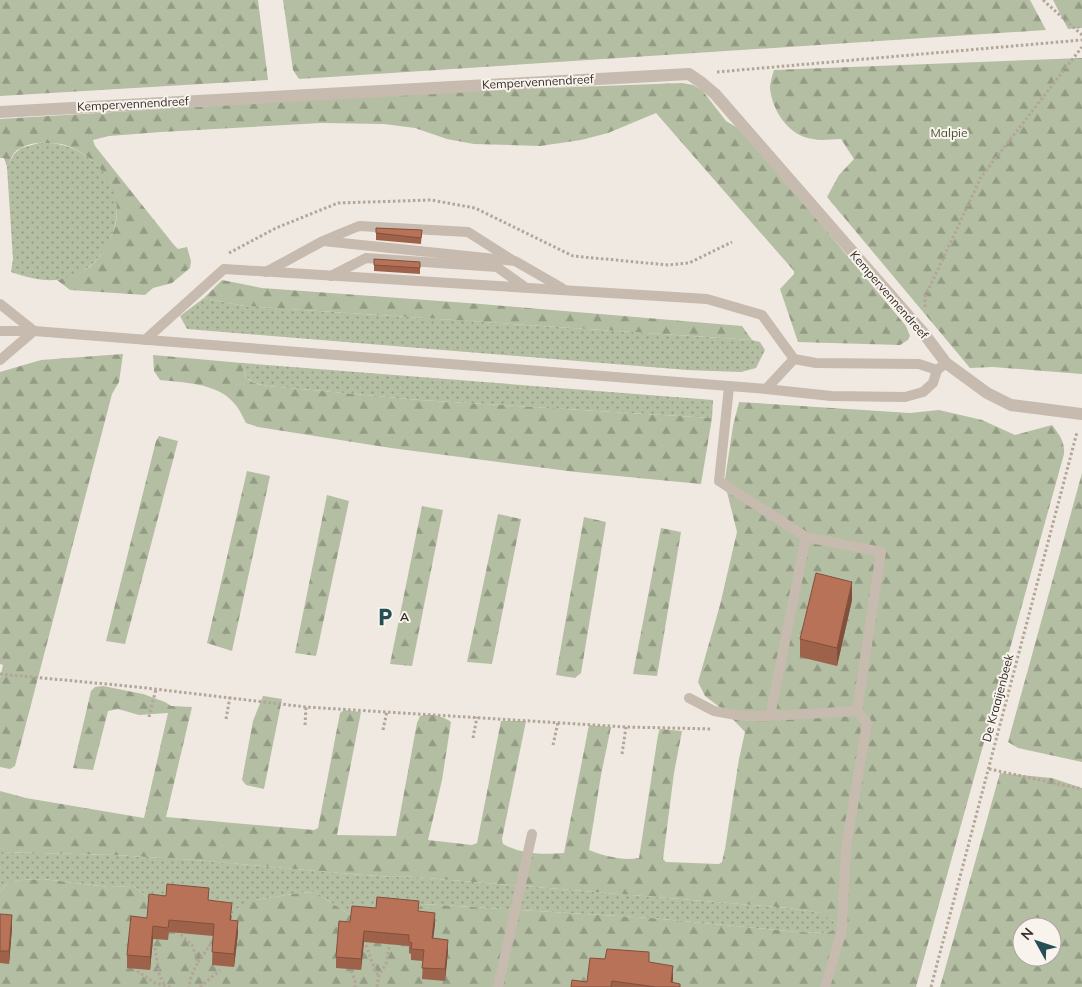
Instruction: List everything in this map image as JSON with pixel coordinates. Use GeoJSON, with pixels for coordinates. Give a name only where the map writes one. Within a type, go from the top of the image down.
{"type":"FeatureCollection","features":[{"type":"Feature","properties":{"kind":"street","name":"Kempervennendreef"},"geometry":{"type":"LineString","coordinates":[[0,112],[689,74],[715,94],[925,335],[941,366],[987,394],[1011,405],[1082,414]]}},
{"type":"Feature","properties":{"kind":"lane"},"geometry":{"type":"LineString","coordinates":[[266,272],[323,241],[359,226],[468,232],[565,290]]}},
{"type":"Feature","properties":{"kind":"lane"},"geometry":{"type":"LineString","coordinates":[[323,241],[515,261]]}},
{"type":"Feature","properties":{"kind":"lane"},"geometry":{"type":"LineString","coordinates":[[330,276],[366,258],[497,267],[526,288]]}},
{"type":"Feature","properties":{"kind":"lane"},"geometry":{"type":"LineString","coordinates":[[0,331],[34,331],[145,340],[729,387],[766,389],[831,396],[904,396],[923,392],[933,383],[941,366],[816,363],[794,359],[762,315],[707,298],[224,269],[145,340]]}},
{"type":"Feature","properties":{"kind":"lane"},"geometry":{"type":"LineString","coordinates":[[0,304],[34,331]]}},
{"type":"Feature","properties":{"kind":"lane"},"geometry":{"type":"LineString","coordinates":[[0,360],[34,331]]}},
{"type":"Feature","properties":{"kind":"lane"},"geometry":{"type":"LineString","coordinates":[[766,389],[794,359]]}},
{"type":"Feature","properties":{"kind":"lane"},"geometry":{"type":"LineString","coordinates":[[729,387],[719,481],[806,537],[881,552],[857,711],[867,723],[846,847],[842,930],[825,987]]}},
{"type":"Feature","properties":{"kind":"lane"},"geometry":{"type":"LineString","coordinates":[[770,716],[806,537]]}},
{"type":"Feature","properties":{"kind":"lane"},"geometry":{"type":"LineString","coordinates":[[688,698],[714,711],[742,716],[857,711]]}},
{"type":"Feature","properties":{"kind":"lane"},"geometry":{"type":"LineString","coordinates":[[498,987],[532,834]]}},
{"type":"Feature","properties":{"kind":"path"},"geometry":{"type":"LineString","coordinates":[[1043,0],[1082,35]]}},
{"type":"Feature","properties":{"kind":"path"},"geometry":{"type":"LineString","coordinates":[[689,74],[1082,40]]}},
{"type":"Feature","properties":{"kind":"path"},"geometry":{"type":"LineString","coordinates":[[925,335],[925,297],[981,177],[1082,47]]}},
{"type":"Feature","properties":{"kind":"path","name":"De Kraaijenbeek"},"geometry":{"type":"LineString","coordinates":[[931,987],[1082,414]]}},
{"type":"Feature","properties":{"kind":"path"},"geometry":{"type":"LineString","coordinates":[[0,674],[156,689],[306,707],[626,727],[715,729]]}},
{"type":"Feature","properties":{"kind":"path"},"geometry":{"type":"LineString","coordinates":[[150,716],[156,689]]}},
{"type":"Feature","properties":{"kind":"path"},"geometry":{"type":"LineString","coordinates":[[226,719],[230,697]]}},
{"type":"Feature","properties":{"kind":"path"},"geometry":{"type":"LineString","coordinates":[[305,725],[306,707]]}},
{"type":"Feature","properties":{"kind":"path"},"geometry":{"type":"LineString","coordinates":[[384,730],[387,712]]}},
{"type":"Feature","properties":{"kind":"path"},"geometry":{"type":"LineString","coordinates":[[473,738],[477,717]]}},
{"type":"Feature","properties":{"kind":"path"},"geometry":{"type":"LineString","coordinates":[[553,745],[558,722]]}},
{"type":"Feature","properties":{"kind":"path"},"geometry":{"type":"LineString","coordinates":[[622,754],[626,727]]}},
{"type":"Feature","properties":{"kind":"path"},"geometry":{"type":"LineString","coordinates":[[989,769],[1082,789]]}},
{"type":"Feature","properties":{"kind":"path"},"geometry":{"type":"LineString","coordinates":[[174,927],[192,946],[198,962]]}},
{"type":"Feature","properties":{"kind":"path"},"geometry":{"type":"LineString","coordinates":[[183,936],[185,928]]}},
{"type":"Feature","properties":{"kind":"path"},"geometry":{"type":"LineString","coordinates":[[377,987],[379,975],[386,964],[390,939]]}},
{"type":"Feature","properties":{"kind":"path"},"geometry":{"type":"LineString","coordinates":[[189,987],[191,976],[198,962],[213,941]]}},
{"type":"Feature","properties":{"kind":"path"},"geometry":{"type":"LineString","coordinates":[[389,947],[395,944]]}},
{"type":"Feature","properties":{"kind":"path"},"geometry":{"type":"LineString","coordinates":[[366,945],[376,973],[379,975]]}},
{"type":"Feature","properties":{"kind":"path"},"geometry":{"type":"LineString","coordinates":[[155,948],[159,974],[164,985]]}},
{"type":"Feature","properties":{"kind":"path"},"geometry":{"type":"LineString","coordinates":[[200,987],[220,970]]}},
{"type":"Feature","properties":{"kind":"path"},"geometry":{"type":"LineString","coordinates":[[137,971],[155,983],[171,987]]}},
{"type":"Feature","properties":{"kind":"path"},"geometry":{"type":"LineString","coordinates":[[351,971],[355,980],[355,987]]}},
{"type":"Feature","properties":{"kind":"green space"},"geometry":{"type":"Polygon","coordinates":[[[0,0],[258,0],[268,80],[0,96],[0,0]]]}},
{"type":"Feature","properties":{"kind":"green space"},"geometry":{"type":"Polygon","coordinates":[[[283,0],[1030,0],[1046,30],[299,79],[293,70],[283,0]]]}},
{"type":"Feature","properties":{"kind":"green space"},"geometry":{"type":"Polygon","coordinates":[[[1053,0],[1082,0],[1082,28],[1068,29],[1053,0]]]}},
{"type":"Feature","properties":{"kind":"green space","name":"Malpie"},"geometry":{"type":"Polygon","coordinates":[[[1082,58],[1082,374],[993,367],[970,368],[827,197],[839,175],[854,159],[841,139],[813,139],[804,137],[790,128],[779,114],[772,98],[770,89],[774,70],[1082,58]]]}},
{"type":"Feature","properties":{"kind":"green space"},"geometry":{"type":"Polygon","coordinates":[[[682,83],[693,85],[702,90],[726,121],[754,138],[789,186],[906,326],[910,336],[908,340],[900,345],[798,342],[780,289],[794,274],[794,271],[656,113],[608,133],[581,140],[540,146],[474,144],[447,139],[415,128],[384,124],[321,123],[161,132],[109,136],[93,140],[95,146],[174,245],[178,249],[187,247],[191,261],[190,268],[172,283],[153,288],[145,295],[70,290],[57,280],[76,275],[93,264],[106,247],[114,228],[117,213],[116,198],[103,172],[93,161],[65,145],[42,143],[29,145],[17,150],[7,167],[4,158],[0,158],[0,119],[439,92],[682,83]]]}},
{"type":"Feature","properties":{"kind":"green space"},"geometry":{"type":"Polygon","coordinates":[[[39,143],[57,144],[81,153],[94,162],[104,173],[115,193],[117,210],[115,227],[109,242],[99,257],[87,268],[72,276],[56,280],[44,280],[11,272],[13,259],[7,167],[14,154],[21,148],[39,143]]]}},
{"type":"Feature","properties":{"kind":"green space"},"geometry":{"type":"Polygon","coordinates":[[[222,280],[262,288],[742,326],[752,340],[244,306],[204,298],[222,280]]]}},
{"type":"Feature","properties":{"kind":"green space"},"geometry":{"type":"Polygon","coordinates":[[[204,298],[244,306],[752,340],[760,342],[765,350],[756,368],[741,372],[687,370],[187,329],[180,316],[204,298]]]}},
{"type":"Feature","properties":{"kind":"green space"},"geometry":{"type":"Polygon","coordinates":[[[123,354],[119,382],[112,394],[15,766],[10,769],[0,767],[0,678],[3,665],[0,664],[0,372],[41,360],[123,354]]]}},
{"type":"Feature","properties":{"kind":"green space"},"geometry":{"type":"Polygon","coordinates":[[[153,355],[242,363],[249,380],[268,386],[420,400],[712,418],[701,484],[576,472],[391,448],[258,427],[246,423],[233,402],[217,390],[198,385],[160,380],[154,371],[153,355]]]}},
{"type":"Feature","properties":{"kind":"green space"},"geometry":{"type":"Polygon","coordinates":[[[242,363],[713,400],[712,418],[420,400],[268,386],[249,380],[242,363]]]}},
{"type":"Feature","properties":{"kind":"green space"},"geometry":{"type":"Polygon","coordinates":[[[739,402],[910,413],[939,410],[982,420],[1015,435],[1052,425],[1062,442],[1064,454],[916,987],[0,987],[0,892],[7,884],[21,880],[43,879],[109,887],[134,886],[151,901],[228,917],[244,903],[315,892],[350,915],[371,919],[374,902],[415,911],[423,904],[651,918],[798,932],[827,933],[835,929],[838,924],[820,913],[789,908],[402,876],[350,874],[196,860],[114,855],[0,852],[0,791],[26,798],[144,818],[168,713],[139,715],[118,709],[108,711],[93,770],[73,768],[91,691],[95,687],[103,686],[143,694],[171,706],[192,707],[166,817],[314,830],[318,828],[340,713],[344,710],[361,712],[337,835],[396,836],[417,723],[420,716],[432,715],[451,722],[442,780],[428,840],[472,845],[477,843],[501,721],[526,721],[502,839],[503,844],[517,850],[541,854],[564,853],[589,725],[611,727],[589,850],[614,857],[639,858],[660,729],[682,731],[674,773],[663,859],[666,862],[719,864],[722,862],[725,849],[745,732],[726,712],[705,696],[698,682],[720,605],[737,532],[724,486],[733,426],[739,402]]]}},
{"type":"Feature","properties":{"kind":"green space"},"geometry":{"type":"Polygon","coordinates":[[[159,436],[178,441],[125,644],[106,641],[156,441],[159,436]]]}},
{"type":"Feature","properties":{"kind":"green space"},"geometry":{"type":"Polygon","coordinates":[[[247,471],[270,476],[232,651],[207,643],[247,471]]]}},
{"type":"Feature","properties":{"kind":"green space"},"geometry":{"type":"Polygon","coordinates":[[[1082,473],[1082,762],[1018,748],[1008,742],[1082,473]]]}},
{"type":"Feature","properties":{"kind":"green space"},"geometry":{"type":"Polygon","coordinates":[[[327,495],[349,501],[316,656],[295,653],[327,495]]]}},
{"type":"Feature","properties":{"kind":"green space"},"geometry":{"type":"Polygon","coordinates":[[[422,506],[443,510],[412,666],[390,664],[422,506]]]}},
{"type":"Feature","properties":{"kind":"green space"},"geometry":{"type":"Polygon","coordinates":[[[498,514],[521,519],[492,664],[467,662],[498,514]]]}},
{"type":"Feature","properties":{"kind":"green space"},"geometry":{"type":"Polygon","coordinates":[[[584,517],[606,522],[581,673],[575,678],[556,675],[584,517]]]}},
{"type":"Feature","properties":{"kind":"green space"},"geometry":{"type":"Polygon","coordinates":[[[661,528],[681,532],[657,676],[633,674],[661,528]]]}},
{"type":"Feature","properties":{"kind":"green space"},"geometry":{"type":"Polygon","coordinates":[[[263,696],[282,699],[264,789],[246,785],[242,780],[253,721],[263,696]]]}},
{"type":"Feature","properties":{"kind":"green space"},"geometry":{"type":"Polygon","coordinates":[[[1000,773],[1052,778],[1082,788],[1082,987],[940,987],[1000,773]]]}},
{"type":"Feature","properties":{"kind":"green space"},"geometry":{"type":"Polygon","coordinates":[[[0,852],[114,855],[196,860],[350,874],[402,876],[789,908],[821,913],[838,924],[836,929],[827,933],[798,932],[651,918],[423,904],[415,911],[374,903],[371,920],[350,915],[315,892],[255,900],[228,917],[151,901],[134,886],[109,887],[43,879],[21,880],[7,884],[0,892],[0,852]]]}},
{"type":"Feature","properties":{"kind":"building"},"geometry":{"type":"Polygon","coordinates":[[[376,228],[422,230],[421,238],[376,233],[376,228]]]}},
{"type":"Feature","properties":{"kind":"building"},"geometry":{"type":"Polygon","coordinates":[[[374,259],[420,262],[420,268],[374,265],[374,259]]]}},
{"type":"Feature","properties":{"kind":"building"},"geometry":{"type":"Polygon","coordinates":[[[816,573],[852,582],[837,648],[800,639],[816,573]]]}},
{"type":"Feature","properties":{"kind":"building"},"geometry":{"type":"Polygon","coordinates":[[[167,884],[209,888],[208,900],[232,903],[230,920],[238,921],[234,954],[212,952],[214,924],[169,920],[168,928],[153,926],[150,957],[127,955],[131,916],[147,918],[149,894],[166,896],[167,884]]]}},
{"type":"Feature","properties":{"kind":"building"},"geometry":{"type":"Polygon","coordinates":[[[377,897],[419,901],[418,911],[435,913],[432,938],[448,940],[445,969],[422,968],[424,950],[411,949],[412,943],[409,942],[409,935],[364,931],[361,959],[336,957],[339,921],[350,922],[352,906],[376,908],[377,897]]]}},
{"type":"Feature","properties":{"kind":"building"},"geometry":{"type":"Polygon","coordinates":[[[0,914],[12,915],[9,951],[0,951],[0,914]]]}},
{"type":"Feature","properties":{"kind":"building"},"geometry":{"type":"Polygon","coordinates":[[[607,949],[649,952],[649,962],[673,966],[671,982],[680,984],[680,987],[656,987],[612,981],[611,987],[571,987],[572,980],[587,982],[590,958],[605,959],[607,949]]]}},
{"type":"Feature","properties":{"kind":"place","name":"A"},"geometry":{"type":"Point","coordinates":[385,617]}}]}
